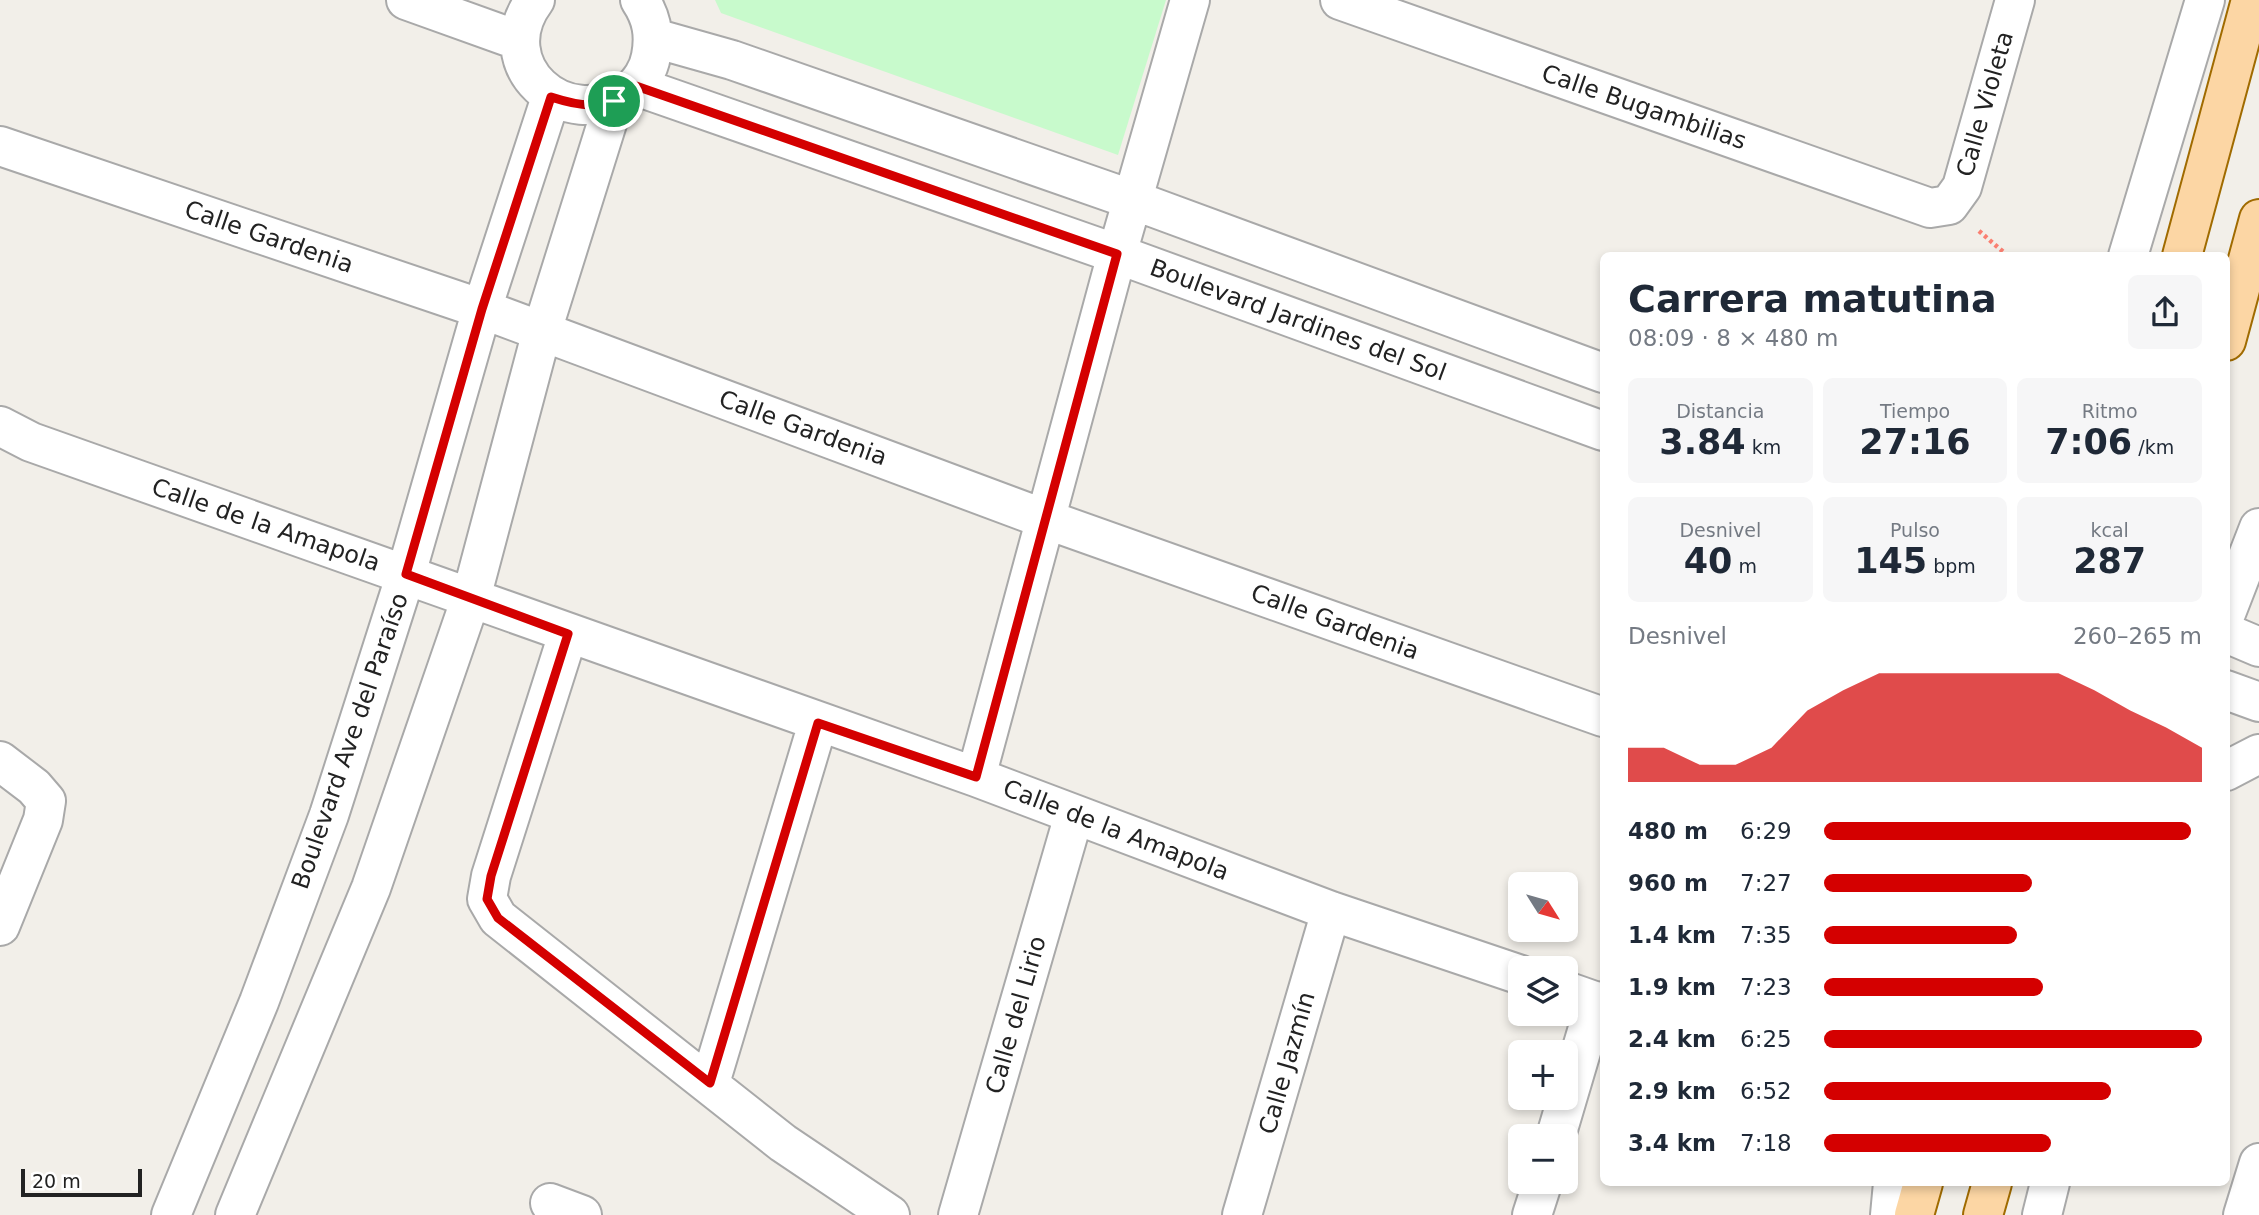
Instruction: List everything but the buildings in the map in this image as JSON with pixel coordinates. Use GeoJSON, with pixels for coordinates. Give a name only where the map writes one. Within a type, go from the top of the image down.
{"type":"FeatureCollection","features":[{"type":"Feature","properties":{"kind":"main road"},"geometry":{"type":"LineString","coordinates":[[2183,252],[2251,0]]}},
{"type":"Feature","properties":{"kind":"main road"},"geometry":{"type":"LineString","coordinates":[[2230,326],[2259,219]]}},
{"type":"Feature","properties":{"kind":"main road"},"geometry":{"type":"LineString","coordinates":[[1914,1215],[1922,1186]]}},
{"type":"Feature","properties":{"kind":"main road"},"geometry":{"type":"LineString","coordinates":[[1983,1215],[1991,1186]]}},
{"type":"Feature","properties":{"kind":"street"},"geometry":{"type":"LineString","coordinates":[[406,0],[520,41]]}},
{"type":"Feature","properties":{"kind":"street"},"geometry":{"type":"LineString","coordinates":[[535,0],[526,12],[520,41],[529,72],[551,97],[582,107],[625,94]]}},
{"type":"Feature","properties":{"kind":"street"},"geometry":{"type":"LineString","coordinates":[[235,1215],[372,888],[471,598],[542,331],[591,168],[625,94],[650,63],[654,38],[648,12],[640,0]]}},
{"type":"Feature","properties":{"kind":"street"},"geometry":{"type":"LineString","coordinates":[[976,777],[1117,254],[1190,0]]}},
{"type":"Feature","properties":{"kind":"street","name":"Calle Bugambilias"},"geometry":{"type":"LineString","coordinates":[[1340,0],[1930,208],[1949,205]]}},
{"type":"Feature","properties":{"kind":"street","name":"Calle Violeta"},"geometry":{"type":"LineString","coordinates":[[1949,205],[1962,187],[2015,0]]}},
{"type":"Feature","properties":{"kind":"street"},"geometry":{"type":"LineString","coordinates":[[2129,252],[2205,0]]}},
{"type":"Feature","properties":{"kind":"street"},"geometry":{"type":"LineString","coordinates":[[654,38],[732,60],[1133,200],[1600,372]]}},
{"type":"Feature","properties":{"kind":"street","name":"Boulevard Jardines del Sol"},"geometry":{"type":"LineString","coordinates":[[625,94],[1117,254],[1600,430]]}},
{"type":"Feature","properties":{"kind":"street","name":"Boulevard Ave del Paraíso"},"geometry":{"type":"LineString","coordinates":[[171,1215],[259,1002],[324,827],[406,574],[482,309],[551,97]]}},
{"type":"Feature","properties":{"kind":"street","name":"Calle Gardenia"},"geometry":{"type":"LineString","coordinates":[[0,146],[482,309],[1045,519],[1600,716]]}},
{"type":"Feature","properties":{"kind":"street"},"geometry":{"type":"LineString","coordinates":[[2107,252],[2141,205]]}},
{"type":"Feature","properties":{"kind":"street","name":"Calle de la Amapola"},"geometry":{"type":"LineString","coordinates":[[0,426],[31,442],[976,777],[1332,911],[1508,971]]}},
{"type":"Feature","properties":{"kind":"street"},"geometry":{"type":"LineString","coordinates":[[2230,603],[2259,528]]}},
{"type":"Feature","properties":{"kind":"street"},"geometry":{"type":"LineString","coordinates":[[568,634],[491,876],[487,899],[498,918],[783,1143],[890,1215]]}},
{"type":"Feature","properties":{"kind":"street"},"geometry":{"type":"LineString","coordinates":[[2230,636],[2259,647]]}},
{"type":"Feature","properties":{"kind":"street"},"geometry":{"type":"LineString","coordinates":[[2230,691],[2259,702]]}},
{"type":"Feature","properties":{"kind":"street"},"geometry":{"type":"LineString","coordinates":[[710,1083],[818,723]]}},
{"type":"Feature","properties":{"kind":"street"},"geometry":{"type":"LineString","coordinates":[[2230,769],[2259,754]]}},
{"type":"Feature","properties":{"kind":"street"},"geometry":{"type":"LineString","coordinates":[[0,761],[34,787],[46,802],[43,820],[0,926]]}},
{"type":"Feature","properties":{"kind":"street","name":"Calle del Lirio"},"geometry":{"type":"LineString","coordinates":[[958,1215],[1074,815]]}},
{"type":"Feature","properties":{"kind":"street","name":"Calle Jazmín"},"geometry":{"type":"LineString","coordinates":[[1242,1215],[1332,911]]}},
{"type":"Feature","properties":{"kind":"street"},"geometry":{"type":"LineString","coordinates":[[1559,1124],[1589,999]]}},
{"type":"Feature","properties":{"kind":"street"},"geometry":{"type":"LineString","coordinates":[[2243,1215],[2259,1163]]}},
{"type":"Feature","properties":{"kind":"street"},"geometry":{"type":"LineString","coordinates":[[1890,1215],[1893,1186]]}},
{"type":"Feature","properties":{"kind":"street"},"geometry":{"type":"LineString","coordinates":[[2042,1215],[2049,1186]]}},
{"type":"Feature","properties":{"kind":"street"},"geometry":{"type":"LineString","coordinates":[[1532,1215],[1539,1194]]}},
{"type":"Feature","properties":{"kind":"green space"},"geometry":{"type":"Polygon","coordinates":[[[715,0],[1166,0],[1118,155],[721,13],[715,0]]]}},
{"type":"Feature","properties":{"kind":"route"},"geometry":{"type":"LineString","coordinates":[[636,86],[1117,254],[976,777],[818,723],[710,1083],[498,918],[487,899],[491,876],[568,634],[406,574],[482,309],[551,97],[582,107],[614,101],[636,86]]}}]}
